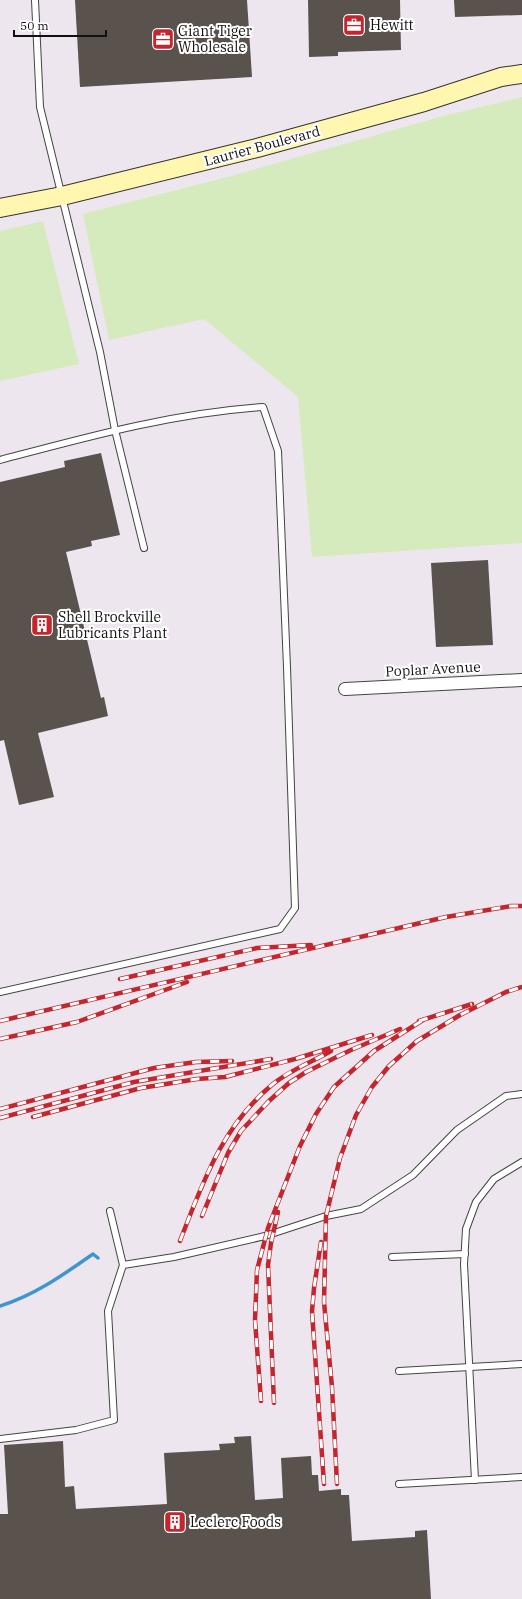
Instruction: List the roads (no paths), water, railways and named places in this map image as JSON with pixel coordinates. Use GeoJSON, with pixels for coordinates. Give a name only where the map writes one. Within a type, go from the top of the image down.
{"type":"FeatureCollection","features":[{"type":"Feature","properties":{"kind":"street","name":"Laurier Boulevard"},"geometry":{"type":"LineString","coordinates":[[0,208],[62,196],[257,148],[416,104],[500,77],[522,74]]}},
{"type":"Feature","properties":{"kind":"street","name":"Poplar Avenue"},"geometry":{"type":"LineString","coordinates":[[345,689],[522,680]]}},
{"type":"Feature","properties":{"kind":"lane"},"geometry":{"type":"LineString","coordinates":[[35,0],[40,107],[100,352],[115,430],[144,548]]}},
{"type":"Feature","properties":{"kind":"lane"},"geometry":{"type":"LineString","coordinates":[[0,460],[115,430],[223,410],[263,407],[278,451],[295,908],[280,928],[0,992]]}},
{"type":"Feature","properties":{"kind":"lane"},"geometry":{"type":"LineString","coordinates":[[123,1265],[174,1257],[265,1236],[326,1216],[361,1210],[413,1176],[457,1130],[506,1096],[522,1094]]}},
{"type":"Feature","properties":{"kind":"lane"},"geometry":{"type":"LineString","coordinates":[[476,1480],[465,1254],[466,1229],[476,1202],[494,1179],[522,1162]]}},
{"type":"Feature","properties":{"kind":"lane"},"geometry":{"type":"LineString","coordinates":[[0,1439],[76,1430],[114,1420],[108,1311],[123,1265],[110,1211]]}},
{"type":"Feature","properties":{"kind":"lane"},"geometry":{"type":"LineString","coordinates":[[392,1257],[465,1254]]}},
{"type":"Feature","properties":{"kind":"lane"},"geometry":{"type":"LineString","coordinates":[[399,1371],[522,1364]]}},
{"type":"Feature","properties":{"kind":"lane"},"geometry":{"type":"LineString","coordinates":[[399,1484],[522,1478]]}},
{"type":"Feature","properties":{"kind":"waterway"},"geometry":{"type":"LineString","coordinates":[[0,1306],[37,1290],[60,1277],[93,1254],[98,1258]]}},
{"type":"Feature","properties":{"kind":"railway"},"geometry":{"type":"LineString","coordinates":[[0,1021],[446,917],[511,906],[522,906]]}},
{"type":"Feature","properties":{"kind":"railway"},"geometry":{"type":"LineString","coordinates":[[120,979],[257,948],[311,945]]}},
{"type":"Feature","properties":{"kind":"railway"},"geometry":{"type":"LineString","coordinates":[[0,1039],[77,1022],[187,982]]}},
{"type":"Feature","properties":{"kind":"railway"},"geometry":{"type":"LineString","coordinates":[[337,1484],[332,1387],[324,1302],[326,1216],[340,1158],[356,1115],[372,1087],[389,1066],[417,1041],[460,1015],[506,992],[522,987]]}},
{"type":"Feature","properties":{"kind":"railway"},"geometry":{"type":"LineString","coordinates":[[419,1021],[472,1004]]}},
{"type":"Feature","properties":{"kind":"railway"},"geometry":{"type":"LineString","coordinates":[[261,1401],[255,1320],[257,1270],[268,1228],[300,1146],[316,1114],[334,1087],[374,1051],[423,1020]]}},
{"type":"Feature","properties":{"kind":"railway"},"geometry":{"type":"LineString","coordinates":[[202,1216],[228,1153],[241,1131],[269,1101],[289,1083],[306,1072],[351,1050],[400,1029]]}},
{"type":"Feature","properties":{"kind":"railway"},"geometry":{"type":"LineString","coordinates":[[33,1117],[141,1088],[197,1079],[225,1077],[295,1059],[372,1035]]}},
{"type":"Feature","properties":{"kind":"railway"},"geometry":{"type":"LineString","coordinates":[[180,1241],[206,1176],[227,1137],[240,1118],[255,1100],[273,1084],[294,1070],[331,1051]]}},
{"type":"Feature","properties":{"kind":"railway"},"geometry":{"type":"LineString","coordinates":[[0,1118],[134,1082],[271,1059]]}},
{"type":"Feature","properties":{"kind":"railway"},"geometry":{"type":"LineString","coordinates":[[0,1109],[154,1068],[196,1062],[232,1061]]}},
{"type":"Feature","properties":{"kind":"railway"},"geometry":{"type":"LineString","coordinates":[[274,1403],[268,1265],[278,1212]]}},
{"type":"Feature","properties":{"kind":"railway"},"geometry":{"type":"LineString","coordinates":[[321,1242],[312,1311],[324,1484]]}},
{"type":"Feature","properties":{"kind":"place","name":"Hewitt"},"geometry":{"type":"Point","coordinates":[354,25]}},
{"type":"Feature","properties":{"kind":"place","name":"Giant Tiger Wholesale"},"geometry":{"type":"Point","coordinates":[163,39]}},
{"type":"Feature","properties":{"kind":"place","name":"Shell Brockville Lubricants Plant"},"geometry":{"type":"Point","coordinates":[42,625]}},
{"type":"Feature","properties":{"kind":"place","name":"Leclerc Foods"},"geometry":{"type":"Point","coordinates":[175,1522]}}]}
